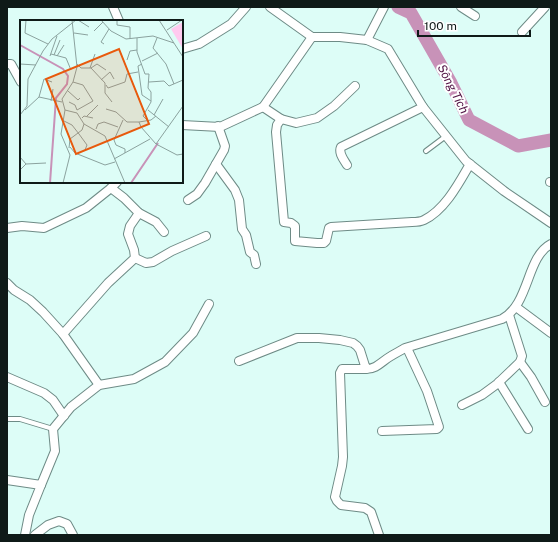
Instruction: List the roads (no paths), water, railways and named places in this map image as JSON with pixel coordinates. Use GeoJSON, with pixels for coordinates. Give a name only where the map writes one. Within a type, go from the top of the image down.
{"type":"FeatureCollection","features":[{"type":"Feature","properties":{"kind":"street"},"geometry":{"type":"LineString","coordinates":[[113,7],[119,20]]}},
{"type":"Feature","properties":{"kind":"street"},"geometry":{"type":"LineString","coordinates":[[183,49],[198,44],[231,24],[246,7]]}},
{"type":"Feature","properties":{"kind":"street"},"geometry":{"type":"LineString","coordinates":[[270,7],[312,37],[369,37],[388,49],[423,107],[466,161],[504,191],[551,223]]}},
{"type":"Feature","properties":{"kind":"street"},"geometry":{"type":"LineString","coordinates":[[369,37],[384,7]]}},
{"type":"Feature","properties":{"kind":"street"},"geometry":{"type":"LineString","coordinates":[[461,7],[475,16]]}},
{"type":"Feature","properties":{"kind":"street"},"geometry":{"type":"LineString","coordinates":[[522,32],[545,7]]}},
{"type":"Feature","properties":{"kind":"street"},"geometry":{"type":"LineString","coordinates":[[183,125],[220,127],[263,107],[312,37]]}},
{"type":"Feature","properties":{"kind":"street"},"geometry":{"type":"LineString","coordinates":[[7,64],[11,64],[20,80]]}},
{"type":"Feature","properties":{"kind":"street"},"geometry":{"type":"LineString","coordinates":[[263,107],[281,119],[296,123],[316,118],[334,106],[355,86]]}},
{"type":"Feature","properties":{"kind":"street"},"geometry":{"type":"LineString","coordinates":[[346,165],[339,150],[341,146],[423,107]]}},
{"type":"Feature","properties":{"kind":"street"},"geometry":{"type":"LineString","coordinates":[[281,119],[277,125],[276,132],[284,222],[291,223],[295,226],[295,241],[324,243],[326,241],[329,228],[331,227],[423,221],[445,204],[470,164]]}},
{"type":"Feature","properties":{"kind":"street"},"geometry":{"type":"LineString","coordinates":[[188,200],[197,194],[205,183],[224,150],[225,146],[218,126]]}},
{"type":"Feature","properties":{"kind":"street"},"geometry":{"type":"LineString","coordinates":[[216,164],[235,190],[240,200],[242,229],[246,235],[250,252],[254,255],[256,264]]}},
{"type":"Feature","properties":{"kind":"street"},"geometry":{"type":"LineString","coordinates":[[7,228],[22,226],[44,228],[86,208],[114,185],[139,213],[156,222],[164,232]]}},
{"type":"Feature","properties":{"kind":"street"},"geometry":{"type":"LineString","coordinates":[[135,258],[134,250],[128,234],[130,226],[139,213]]}},
{"type":"Feature","properties":{"kind":"street"},"geometry":{"type":"LineString","coordinates":[[135,258],[146,263],[153,262],[172,251],[206,236]]}},
{"type":"Feature","properties":{"kind":"street"},"geometry":{"type":"LineString","coordinates":[[379,535],[371,512],[365,508],[341,505],[335,497],[343,456],[340,373],[342,369],[371,369],[377,367],[391,356],[407,348],[502,319],[509,315],[516,307],[541,252],[545,247],[551,244]]}},
{"type":"Feature","properties":{"kind":"street"},"geometry":{"type":"LineString","coordinates":[[63,334],[108,283],[135,258]]}},
{"type":"Feature","properties":{"kind":"street"},"geometry":{"type":"LineString","coordinates":[[7,283],[14,290],[30,300],[63,334],[99,385]]}},
{"type":"Feature","properties":{"kind":"street"},"geometry":{"type":"LineString","coordinates":[[25,535],[29,515],[55,451],[53,429],[71,407],[99,385],[134,379],[164,362],[192,333],[209,304]]}},
{"type":"Feature","properties":{"kind":"street"},"geometry":{"type":"LineString","coordinates":[[516,307],[551,333]]}},
{"type":"Feature","properties":{"kind":"street"},"geometry":{"type":"LineString","coordinates":[[462,405],[482,395],[499,382],[520,362],[522,356],[509,315]]}},
{"type":"Feature","properties":{"kind":"street"},"geometry":{"type":"LineString","coordinates":[[239,361],[296,338],[320,338],[340,340],[357,346],[360,350],[366,369]]}},
{"type":"Feature","properties":{"kind":"street"},"geometry":{"type":"LineString","coordinates":[[382,431],[437,429],[439,427],[427,390],[407,348]]}},
{"type":"Feature","properties":{"kind":"street"},"geometry":{"type":"LineString","coordinates":[[520,362],[531,377],[545,402]]}},
{"type":"Feature","properties":{"kind":"street"},"geometry":{"type":"LineString","coordinates":[[7,378],[44,393],[53,400],[64,416]]}},
{"type":"Feature","properties":{"kind":"street"},"geometry":{"type":"LineString","coordinates":[[499,382],[528,429]]}},
{"type":"Feature","properties":{"kind":"street"},"geometry":{"type":"LineString","coordinates":[[7,480],[41,485]]}},
{"type":"Feature","properties":{"kind":"street"},"geometry":{"type":"LineString","coordinates":[[35,535],[48,525],[59,521],[67,524],[73,535]]}},
{"type":"Feature","properties":{"kind":"lane"},"geometry":{"type":"LineString","coordinates":[[426,151],[446,136]]}},
{"type":"Feature","properties":{"kind":"lane"},"geometry":{"type":"LineString","coordinates":[[7,419],[20,419],[53,429]]}},
{"type":"Feature","properties":{"kind":"waterway","name":"Sông Tích"},"geometry":{"type":"LineString","coordinates":[[398,7],[411,13],[451,83],[469,120],[518,146],[551,140]]}}]}
